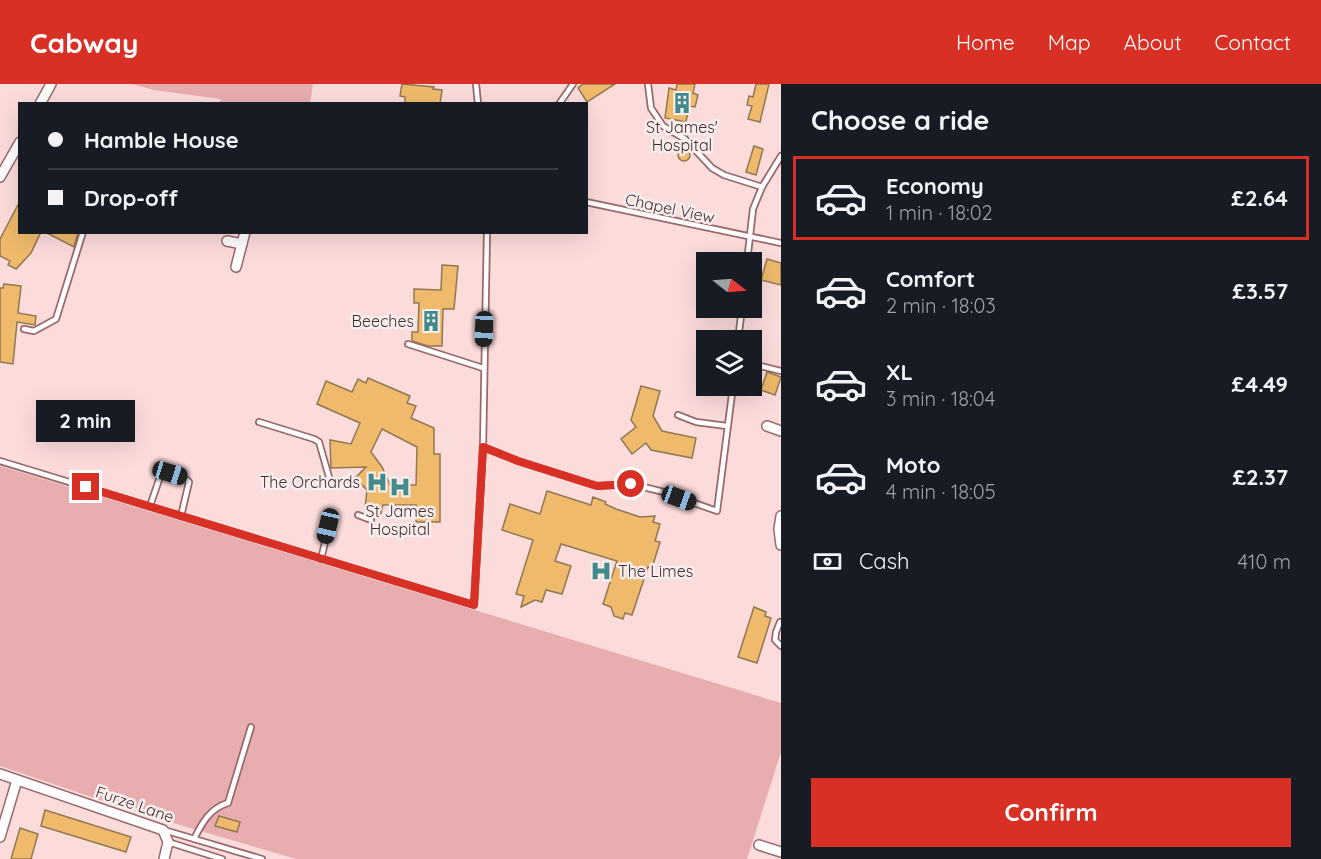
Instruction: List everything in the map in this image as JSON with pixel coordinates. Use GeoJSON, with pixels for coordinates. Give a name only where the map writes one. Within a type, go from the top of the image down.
{"type":"FeatureCollection","features":[{"type":"Feature","properties":{"kind":"street"},"geometry":{"type":"LineString","coordinates":[[41,102],[51,84]]}},
{"type":"Feature","properties":{"kind":"street"},"geometry":{"type":"LineString","coordinates":[[0,177],[18,146]]}},
{"type":"Feature","properties":{"kind":"street"},"geometry":{"type":"LineString","coordinates":[[236,267],[244,234]]}},
{"type":"Feature","properties":{"kind":"street"},"geometry":{"type":"LineString","coordinates":[[228,241],[242,244]]}},
{"type":"Feature","properties":{"kind":"street"},"geometry":{"type":"LineString","coordinates":[[767,426],[781,431]]}},
{"type":"Feature","properties":{"kind":"street"},"geometry":{"type":"LineString","coordinates":[[781,516],[779,529],[781,545]]}},
{"type":"Feature","properties":{"kind":"street","name":"Furze Lane"},"geometry":{"type":"LineString","coordinates":[[0,774],[163,830]]}},
{"type":"Feature","properties":{"kind":"street"},"geometry":{"type":"LineString","coordinates":[[0,837],[17,780]]}},
{"type":"Feature","properties":{"kind":"street"},"geometry":{"type":"LineString","coordinates":[[163,830],[168,843],[164,859]]}},
{"type":"Feature","properties":{"kind":"street"},"geometry":{"type":"LineString","coordinates":[[759,845],[781,852]]}},
{"type":"Feature","properties":{"kind":"lane"},"geometry":{"type":"LineString","coordinates":[[476,84],[478,102]]}},
{"type":"Feature","properties":{"kind":"lane"},"geometry":{"type":"LineString","coordinates":[[561,102],[573,84]]}},
{"type":"Feature","properties":{"kind":"lane"},"geometry":{"type":"LineString","coordinates":[[648,84],[651,108],[663,126],[685,139],[712,168],[724,176],[762,187]]}},
{"type":"Feature","properties":{"kind":"lane"},"geometry":{"type":"LineString","coordinates":[[748,252],[753,209],[762,187],[781,156]]}},
{"type":"Feature","properties":{"kind":"lane","name":"Chapel View"},"geometry":{"type":"LineString","coordinates":[[588,202],[781,243]]}},
{"type":"Feature","properties":{"kind":"lane"},"geometry":{"type":"LineString","coordinates":[[24,329],[34,331],[56,319],[82,234]]}},
{"type":"Feature","properties":{"kind":"lane"},"geometry":{"type":"LineString","coordinates":[[0,461],[474,605],[483,447],[483,368],[488,234]]}},
{"type":"Feature","properties":{"kind":"lane"},"geometry":{"type":"LineString","coordinates":[[408,344],[483,368]]}},
{"type":"Feature","properties":{"kind":"lane"},"geometry":{"type":"LineString","coordinates":[[762,366],[781,371]]}},
{"type":"Feature","properties":{"kind":"lane"},"geometry":{"type":"LineString","coordinates":[[483,447],[518,461],[597,486],[631,484],[660,491],[717,512],[732,396]]}},
{"type":"Feature","properties":{"kind":"lane"},"geometry":{"type":"LineString","coordinates":[[678,416],[696,422],[727,426]]}},
{"type":"Feature","properties":{"kind":"lane"},"geometry":{"type":"LineString","coordinates":[[260,422],[319,442],[329,477]]}},
{"type":"Feature","properties":{"kind":"lane"},"geometry":{"type":"LineString","coordinates":[[150,506],[161,474],[170,473],[185,477],[189,482],[180,516]]}},
{"type":"Feature","properties":{"kind":"lane"},"geometry":{"type":"LineString","coordinates":[[358,515],[371,520]]}},
{"type":"Feature","properties":{"kind":"lane"},"geometry":{"type":"LineString","coordinates":[[321,559],[328,526]]}},
{"type":"Feature","properties":{"kind":"lane"},"geometry":{"type":"LineString","coordinates":[[780,622],[776,640],[781,646]]}},
{"type":"Feature","properties":{"kind":"lane"},"geometry":{"type":"LineString","coordinates":[[194,839],[205,819],[214,809],[228,803],[251,727]]}},
{"type":"Feature","properties":{"kind":"lane","name":"Furze Lane"},"geometry":{"type":"LineString","coordinates":[[163,830],[262,859]]}},
{"type":"Feature","properties":{"kind":"lane"},"geometry":{"type":"LineString","coordinates":[[168,843],[222,859]]}},
{"type":"Feature","properties":{"kind":"shaded area"},"geometry":{"type":"Polygon","coordinates":[[[132,84],[313,84],[310,102],[220,102],[221,99],[154,90],[132,84]]]}},
{"type":"Feature","properties":{"kind":"shaded area"},"geometry":{"type":"Polygon","coordinates":[[[0,466],[781,703],[781,752],[747,859],[296,859],[170,822],[147,810],[121,807],[0,766],[0,466]]]}},
{"type":"Feature","properties":{"kind":"building"},"geometry":{"type":"Polygon","coordinates":[[[402,84],[442,90],[440,102],[405,102],[405,97],[400,96],[402,84]]]}},
{"type":"Feature","properties":{"kind":"building","name":"St James' Hospital"},"geometry":{"type":"Polygon","coordinates":[[[583,84],[615,84],[587,102],[578,88],[583,84]]]}},
{"type":"Feature","properties":{"kind":"building","name":"St James' Hospital"},"geometry":{"type":"Polygon","coordinates":[[[677,84],[695,84],[693,93],[698,95],[695,107],[689,106],[686,122],[665,118],[669,88],[676,90],[677,84]]]}},
{"type":"Feature","properties":{"kind":"building","name":"St James' Hospital"},"geometry":{"type":"Polygon","coordinates":[[[756,84],[769,84],[760,122],[748,119],[752,106],[747,105],[749,96],[753,97],[756,84]]]}},
{"type":"Feature","properties":{"kind":"building"},"geometry":{"type":"Polygon","coordinates":[[[754,146],[763,149],[756,175],[746,172],[754,146]]]}},
{"type":"Feature","properties":{"kind":"building"},"geometry":{"type":"Polygon","coordinates":[[[686,149],[690,155],[686,161],[682,161],[678,153],[686,149]]]}},
{"type":"Feature","properties":{"kind":"building"},"geometry":{"type":"Polygon","coordinates":[[[18,205],[18,234],[40,234],[31,253],[16,269],[8,265],[10,261],[0,256],[0,239],[18,205]]]}},
{"type":"Feature","properties":{"kind":"building"},"geometry":{"type":"Polygon","coordinates":[[[49,234],[77,234],[74,247],[49,234]]]}},
{"type":"Feature","properties":{"kind":"building"},"geometry":{"type":"Polygon","coordinates":[[[767,259],[781,263],[781,285],[762,280],[767,259]]]}},
{"type":"Feature","properties":{"kind":"building","name":"Beeches"},"geometry":{"type":"Polygon","coordinates":[[[442,265],[458,266],[454,309],[443,309],[442,346],[428,346],[412,341],[412,332],[418,332],[419,303],[414,303],[414,289],[441,290],[442,265]]]}},
{"type":"Feature","properties":{"kind":"building"},"geometry":{"type":"Polygon","coordinates":[[[4,284],[21,286],[18,313],[36,316],[35,325],[17,322],[13,364],[0,362],[0,288],[3,288],[4,284]]]}},
{"type":"Feature","properties":{"kind":"building"},"geometry":{"type":"Polygon","coordinates":[[[767,372],[781,377],[775,395],[762,390],[767,372]]]}},
{"type":"Feature","properties":{"kind":"building"},"geometry":{"type":"Polygon","coordinates":[[[368,378],[410,396],[407,403],[416,406],[411,418],[434,428],[434,454],[440,454],[440,522],[416,522],[416,505],[383,505],[380,516],[368,513],[369,509],[365,508],[367,490],[355,478],[366,467],[331,468],[330,440],[351,444],[360,423],[317,404],[326,381],[352,392],[358,379],[366,383],[368,378]],[[382,429],[371,452],[382,467],[390,485],[416,485],[417,447],[382,429]]]}},
{"type":"Feature","properties":{"kind":"building"},"geometry":{"type":"Polygon","coordinates":[[[641,386],[660,391],[653,416],[662,431],[696,438],[692,458],[651,450],[646,443],[632,454],[621,439],[636,427],[631,420],[641,386]]]}},
{"type":"Feature","properties":{"kind":"building"},"geometry":{"type":"Polygon","coordinates":[[[547,491],[591,505],[593,497],[616,509],[640,517],[655,516],[653,522],[660,524],[655,541],[660,542],[652,568],[648,567],[632,615],[625,613],[623,619],[614,616],[611,607],[603,604],[617,561],[561,544],[555,561],[571,566],[562,594],[546,590],[542,602],[535,600],[521,607],[524,596],[516,594],[533,540],[502,530],[510,504],[540,514],[547,491]]]}},
{"type":"Feature","properties":{"kind":"building"},"geometry":{"type":"Polygon","coordinates":[[[754,607],[766,612],[765,616],[771,618],[757,663],[738,657],[754,607]]]}},
{"type":"Feature","properties":{"kind":"building"},"geometry":{"type":"Polygon","coordinates":[[[45,810],[131,837],[126,852],[41,826],[45,810]]]}},
{"type":"Feature","properties":{"kind":"building"},"geometry":{"type":"Polygon","coordinates":[[[219,816],[240,822],[237,832],[215,826],[219,816]]]}},
{"type":"Feature","properties":{"kind":"building"},"geometry":{"type":"Polygon","coordinates":[[[20,828],[38,834],[31,859],[11,859],[20,828]]]}},
{"type":"Feature","properties":{"kind":"place","name":"St James' Hospital"},"geometry":{"type":"Point","coordinates":[682,103]}},
{"type":"Feature","properties":{"kind":"place","name":"Beeches"},"geometry":{"type":"Point","coordinates":[431,321]}},
{"type":"Feature","properties":{"kind":"place","name":"The Orchards"},"geometry":{"type":"Point","coordinates":[377,482]}},
{"type":"Feature","properties":{"kind":"place","name":"St James Hospital"},"geometry":{"type":"Point","coordinates":[400,487]}},
{"type":"Feature","properties":{"kind":"place","name":"The Limes"},"geometry":{"type":"Point","coordinates":[601,571]}},
{"type":"Feature","properties":{"kind":"route"},"geometry":{"type":"LineString","coordinates":[[86,487],[474,605],[483,447],[518,461],[597,486],[631,484]]}}]}
